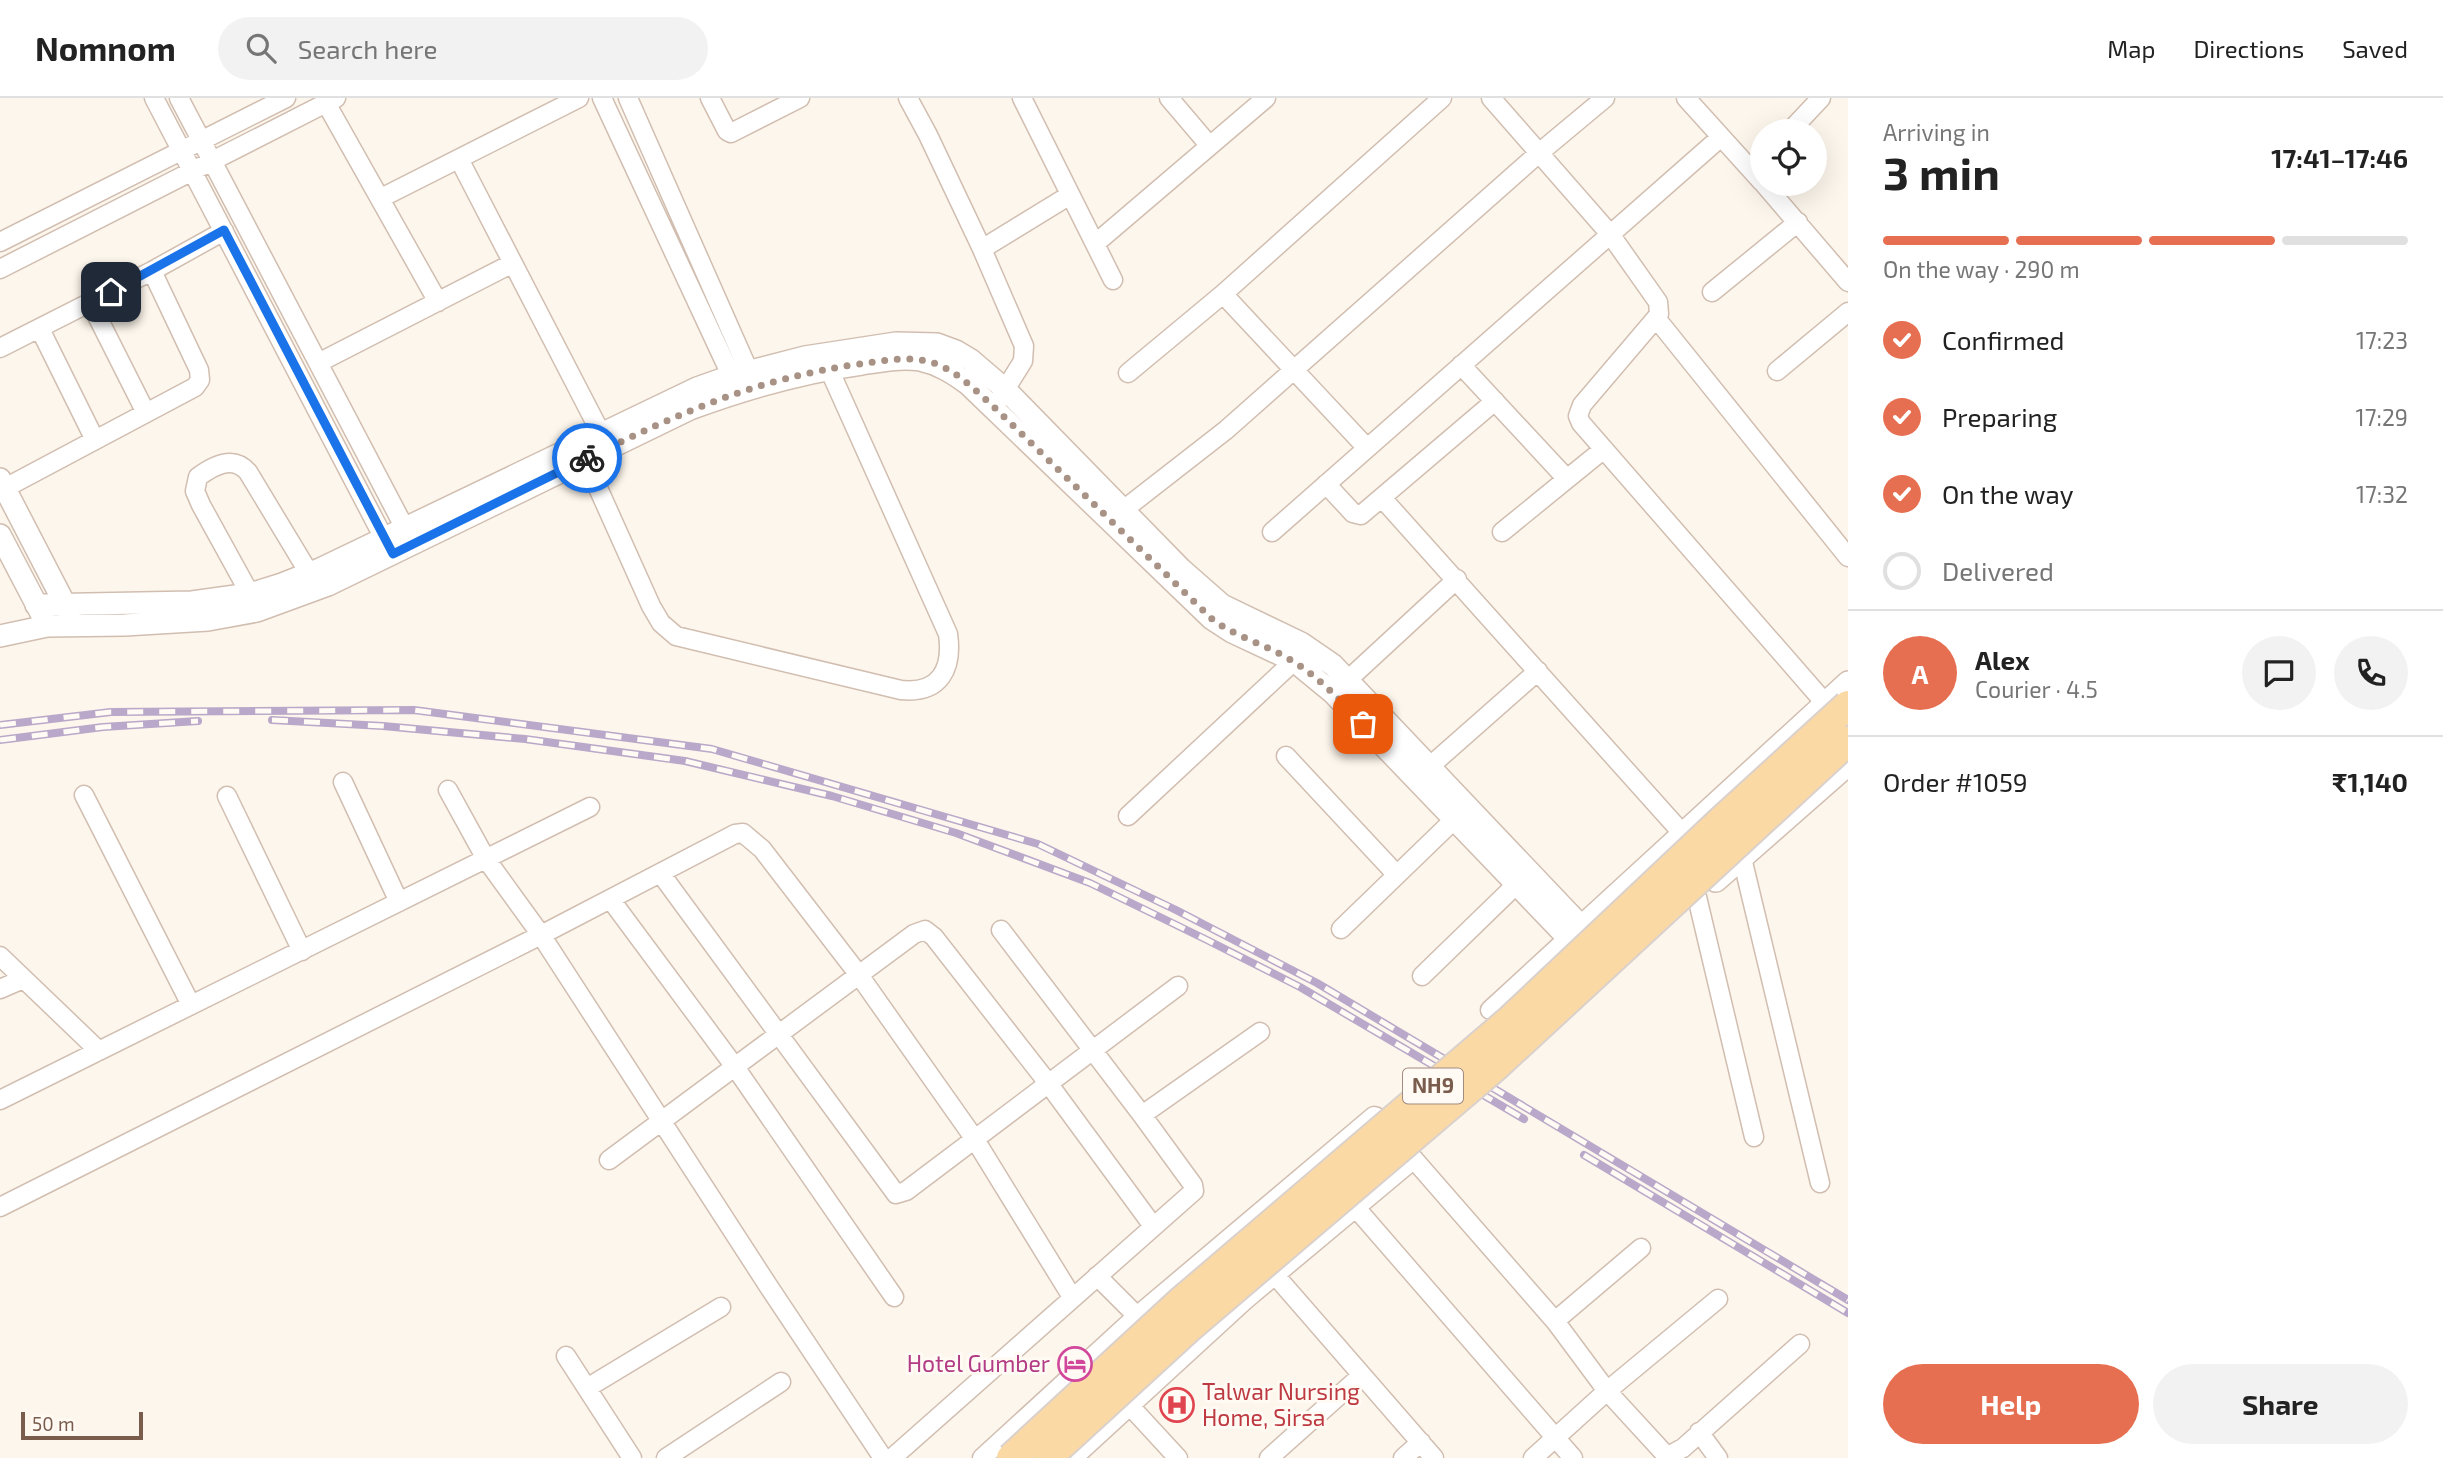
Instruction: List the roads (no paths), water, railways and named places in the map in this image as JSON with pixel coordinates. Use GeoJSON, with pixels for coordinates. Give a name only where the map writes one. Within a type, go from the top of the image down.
{"type":"FeatureCollection","features":[{"type":"Feature","properties":{"kind":"main road","name":"NH9"},"geometry":{"type":"LineString","coordinates":[[1011,1458],[1179,1303],[1510,1020],[1710,830],[1836,704]]}},
{"type":"Feature","properties":{"kind":"main road","name":"NH9"},"geometry":{"type":"LineString","coordinates":[[1048,1458],[1191,1326],[1496,1066],[1848,741]]}},
{"type":"Feature","properties":{"kind":"street"},"geometry":{"type":"LineString","coordinates":[[154,98],[388,546]]}},
{"type":"Feature","properties":{"kind":"street"},"geometry":{"type":"LineString","coordinates":[[179,98],[409,536]]}},
{"type":"Feature","properties":{"kind":"street"},"geometry":{"type":"LineString","coordinates":[[381,198],[579,98]]}},
{"type":"Feature","properties":{"kind":"street"},"geometry":{"type":"LineString","coordinates":[[601,98],[744,381]]}},
{"type":"Feature","properties":{"kind":"street"},"geometry":{"type":"LineString","coordinates":[[628,98],[744,381]]}},
{"type":"Feature","properties":{"kind":"street"},"geometry":{"type":"LineString","coordinates":[[710,98],[727,131],[731,133],[800,98]]}},
{"type":"Feature","properties":{"kind":"street"},"geometry":{"type":"LineString","coordinates":[[908,98],[982,249],[1024,346],[1023,361],[1000,399]]}},
{"type":"Feature","properties":{"kind":"street"},"geometry":{"type":"LineString","coordinates":[[1022,98],[1113,280]]}},
{"type":"Feature","properties":{"kind":"street"},"geometry":{"type":"LineString","coordinates":[[1169,98],[1209,145]]}},
{"type":"Feature","properties":{"kind":"street"},"geometry":{"type":"LineString","coordinates":[[1128,373],[1223,294],[1442,98]]}},
{"type":"Feature","properties":{"kind":"street"},"geometry":{"type":"LineString","coordinates":[[1491,98],[1610,234],[1658,302],[1659,314],[1582,405],[1579,412],[1581,423],[1836,704]]}},
{"type":"Feature","properties":{"kind":"street"},"geometry":{"type":"LineString","coordinates":[[1117,515],[1226,430],[1539,153],[1605,98]]}},
{"type":"Feature","properties":{"kind":"street"},"geometry":{"type":"LineString","coordinates":[[1686,98],[1750,166]]}},
{"type":"Feature","properties":{"kind":"street"},"geometry":{"type":"LineString","coordinates":[[1801,119],[1819,98]]}},
{"type":"Feature","properties":{"kind":"street"},"geometry":{"type":"LineString","coordinates":[[1096,243],[1264,99]]}},
{"type":"Feature","properties":{"kind":"street"},"geometry":{"type":"LineString","coordinates":[[0,242],[277,100]]}},
{"type":"Feature","properties":{"kind":"street"},"geometry":{"type":"LineString","coordinates":[[0,269],[331,100],[381,198],[439,302]]}},
{"type":"Feature","properties":{"kind":"street"},"geometry":{"type":"LineString","coordinates":[[1272,532],[1721,137]]}},
{"type":"Feature","properties":{"kind":"street"},"geometry":{"type":"LineString","coordinates":[[459,159],[605,440]]}},
{"type":"Feature","properties":{"kind":"street"},"geometry":{"type":"LineString","coordinates":[[982,249],[1070,195]]}},
{"type":"Feature","properties":{"kind":"street"},"geometry":{"type":"LineString","coordinates":[[1777,196],[1848,282]]}},
{"type":"Feature","properties":{"kind":"street"},"geometry":{"type":"LineString","coordinates":[[1712,292],[1798,222]]}},
{"type":"Feature","properties":{"kind":"street"},"geometry":{"type":"LineString","coordinates":[[0,348],[152,271],[224,230]]}},
{"type":"Feature","properties":{"kind":"street"},"geometry":{"type":"LineString","coordinates":[[318,363],[513,263]]}},
{"type":"Feature","properties":{"kind":"street"},"geometry":{"type":"LineString","coordinates":[[77,625],[2,483],[95,440],[195,387],[200,380],[199,370],[152,271]]}},
{"type":"Feature","properties":{"kind":"street"},"geometry":{"type":"LineString","coordinates":[[1223,294],[1367,448]]}},
{"type":"Feature","properties":{"kind":"street"},"geometry":{"type":"LineString","coordinates":[[90,302],[146,413]]}},
{"type":"Feature","properties":{"kind":"street"},"geometry":{"type":"LineString","coordinates":[[1777,371],[1848,312]]}},
{"type":"Feature","properties":{"kind":"street"},"geometry":{"type":"LineString","coordinates":[[1656,318],[1848,556]]}},
{"type":"Feature","properties":{"kind":"street"},"geometry":{"type":"LineString","coordinates":[[40,329],[95,440]]}},
{"type":"Feature","properties":{"kind":"street"},"geometry":{"type":"LineString","coordinates":[[36,605],[192,602],[250,594],[388,546],[605,440],[697,388],[744,381],[895,343],[937,344],[971,360],[1000,399],[1117,515],[1212,619],[1340,687],[1574,932],[1603,973],[1607,973],[1698,897],[1848,765]]}},
{"type":"Feature","properties":{"kind":"street"},"geometry":{"type":"LineString","coordinates":[[585,459],[651,606],[661,623],[676,636],[901,690],[925,689],[939,680],[946,669],[949,656],[948,634],[825,361]]}},
{"type":"Feature","properties":{"kind":"street"},"geometry":{"type":"LineString","coordinates":[[1461,365],[1567,478]]}},
{"type":"Feature","properties":{"kind":"street"},"geometry":{"type":"LineString","coordinates":[[1326,484],[1356,515],[1366,513],[1494,401]]}},
{"type":"Feature","properties":{"kind":"street"},"geometry":{"type":"LineString","coordinates":[[409,536],[585,459],[605,440]]}},
{"type":"Feature","properties":{"kind":"street"},"geometry":{"type":"LineString","coordinates":[[1502,532],[1604,449]]}},
{"type":"Feature","properties":{"kind":"street"},"geometry":{"type":"LineString","coordinates":[[250,594],[195,491],[198,477],[221,464],[235,462],[248,472],[309,573]]}},
{"type":"Feature","properties":{"kind":"street"},"geometry":{"type":"LineString","coordinates":[[1382,498],[1683,834]]}},
{"type":"Feature","properties":{"kind":"street"},"geometry":{"type":"LineString","coordinates":[[1117,515],[1222,605],[1301,643],[1333,665],[1340,687]]}},
{"type":"Feature","properties":{"kind":"street"},"geometry":{"type":"LineString","coordinates":[[0,535],[47,626]]}},
{"type":"Feature","properties":{"kind":"street"},"geometry":{"type":"LineString","coordinates":[[0,636],[47,626],[208,620],[257,611],[328,585],[388,546]]}},
{"type":"Feature","properties":{"kind":"street"},"geometry":{"type":"LineString","coordinates":[[1340,687],[1457,579]]}},
{"type":"Feature","properties":{"kind":"street"},"geometry":{"type":"LineString","coordinates":[[1128,816],[1294,662]]}},
{"type":"Feature","properties":{"kind":"street"},"geometry":{"type":"LineString","coordinates":[[1422,773],[1538,671]]}},
{"type":"Feature","properties":{"kind":"street"},"geometry":{"type":"LineString","coordinates":[[1490,1010],[1683,834],[1836,704],[1848,682]]}},
{"type":"Feature","properties":{"kind":"street"},"geometry":{"type":"LineString","coordinates":[[1286,756],[1397,875]]}},
{"type":"Feature","properties":{"kind":"street"},"geometry":{"type":"LineString","coordinates":[[343,782],[399,902]]}},
{"type":"Feature","properties":{"kind":"street"},"geometry":{"type":"LineString","coordinates":[[448,790],[486,859],[541,935],[883,1458]]}},
{"type":"Feature","properties":{"kind":"street"},"geometry":{"type":"LineString","coordinates":[[84,795],[191,1005]]}},
{"type":"Feature","properties":{"kind":"street"},"geometry":{"type":"LineString","coordinates":[[227,796],[302,951]]}},
{"type":"Feature","properties":{"kind":"street"},"geometry":{"type":"LineString","coordinates":[[0,1100],[590,807]]}},
{"type":"Feature","properties":{"kind":"street"},"geometry":{"type":"LineString","coordinates":[[1341,929],[1460,813]]}},
{"type":"Feature","properties":{"kind":"street"},"geometry":{"type":"LineString","coordinates":[[0,1207],[611,900],[736,834],[743,833],[762,849],[859,975],[974,1138],[1072,1297]]}},
{"type":"Feature","properties":{"kind":"street"},"geometry":{"type":"LineString","coordinates":[[1742,858],[1819,1183]]}},
{"type":"Feature","properties":{"kind":"street"},"geometry":{"type":"LineString","coordinates":[[661,874],[896,1194],[906,1191],[1178,986]]}},
{"type":"Feature","properties":{"kind":"street"},"geometry":{"type":"LineString","coordinates":[[1422,976],[1522,879]]}},
{"type":"Feature","properties":{"kind":"street"},"geometry":{"type":"LineString","coordinates":[[1698,897],[1754,1137]]}},
{"type":"Feature","properties":{"kind":"street"},"geometry":{"type":"LineString","coordinates":[[611,900],[735,1067],[894,1297]]}},
{"type":"Feature","properties":{"kind":"street"},"geometry":{"type":"LineString","coordinates":[[609,1160],[922,930],[927,931],[1048,1083],[1153,1226]]}},
{"type":"Feature","properties":{"kind":"street"},"geometry":{"type":"LineString","coordinates":[[892,1458],[1194,1189],[1142,1115],[1001,930]]}},
{"type":"Feature","properties":{"kind":"street"},"geometry":{"type":"LineString","coordinates":[[0,956],[99,1051]]}},
{"type":"Feature","properties":{"kind":"street"},"geometry":{"type":"LineString","coordinates":[[0,989],[23,979]]}},
{"type":"Feature","properties":{"kind":"street"},"geometry":{"type":"LineString","coordinates":[[1142,1115],[1259,1032]]}},
{"type":"Feature","properties":{"kind":"street"},"geometry":{"type":"LineString","coordinates":[[982,1458],[1137,1317],[1372,1117],[1377,1117],[1555,1321],[1607,1391],[1664,1453],[1671,1455],[1677,1452],[1800,1344]]}},
{"type":"Feature","properties":{"kind":"street"},"geometry":{"type":"LineString","coordinates":[[1080,1456],[1130,1406],[1275,1275],[1414,1159]]}},
{"type":"Feature","properties":{"kind":"street"},"geometry":{"type":"LineString","coordinates":[[1356,1208],[1573,1458]]}},
{"type":"Feature","properties":{"kind":"street"},"geometry":{"type":"LineString","coordinates":[[1555,1321],[1641,1248]]}},
{"type":"Feature","properties":{"kind":"street"},"geometry":{"type":"LineString","coordinates":[[1275,1275],[1434,1458]]}},
{"type":"Feature","properties":{"kind":"street"},"geometry":{"type":"LineString","coordinates":[[1097,1276],[1137,1317]]}},
{"type":"Feature","properties":{"kind":"street"},"geometry":{"type":"LineString","coordinates":[[1532,1458],[1607,1391],[1718,1299]]}},
{"type":"Feature","properties":{"kind":"street"},"geometry":{"type":"LineString","coordinates":[[587,1388],[721,1307]]}},
{"type":"Feature","properties":{"kind":"street"},"geometry":{"type":"LineString","coordinates":[[566,1356],[632,1458]]}},
{"type":"Feature","properties":{"kind":"street"},"geometry":{"type":"LineString","coordinates":[[1269,1458],[1362,1375]]}},
{"type":"Feature","properties":{"kind":"street"},"geometry":{"type":"LineString","coordinates":[[666,1458],[780,1382]]}},
{"type":"Feature","properties":{"kind":"street"},"geometry":{"type":"LineString","coordinates":[[1130,1406],[1178,1458]]}},
{"type":"Feature","properties":{"kind":"street"},"geometry":{"type":"LineString","coordinates":[[1699,1432],[1717,1458]]}},
{"type":"Feature","properties":{"kind":"street"},"geometry":{"type":"LineString","coordinates":[[1403,1458],[1421,1443]]}},
{"type":"Feature","properties":{"kind":"railway"},"geometry":{"type":"LineString","coordinates":[[0,725],[111,712],[414,710],[712,749],[1038,844],[1176,910],[1317,983],[1848,1300]]}},
{"type":"Feature","properties":{"kind":"railway"},"geometry":{"type":"LineString","coordinates":[[272,720],[383,726],[525,739],[685,761],[832,796],[956,833],[1090,883],[1207,940],[1300,987],[1524,1119]]}},
{"type":"Feature","properties":{"kind":"railway"},"geometry":{"type":"LineString","coordinates":[[0,740],[103,727],[198,721]]}},
{"type":"Feature","properties":{"kind":"railway"},"geometry":{"type":"LineString","coordinates":[[1584,1155],[1848,1313]]}},
{"type":"Feature","properties":{"kind":"place","name":"Hotel Gumber"},"geometry":{"type":"Point","coordinates":[1075,1364]}},
{"type":"Feature","properties":{"kind":"place","name":"Talwar Nursing Home, Sirsa"},"geometry":{"type":"Point","coordinates":[1177,1405]}}]}
